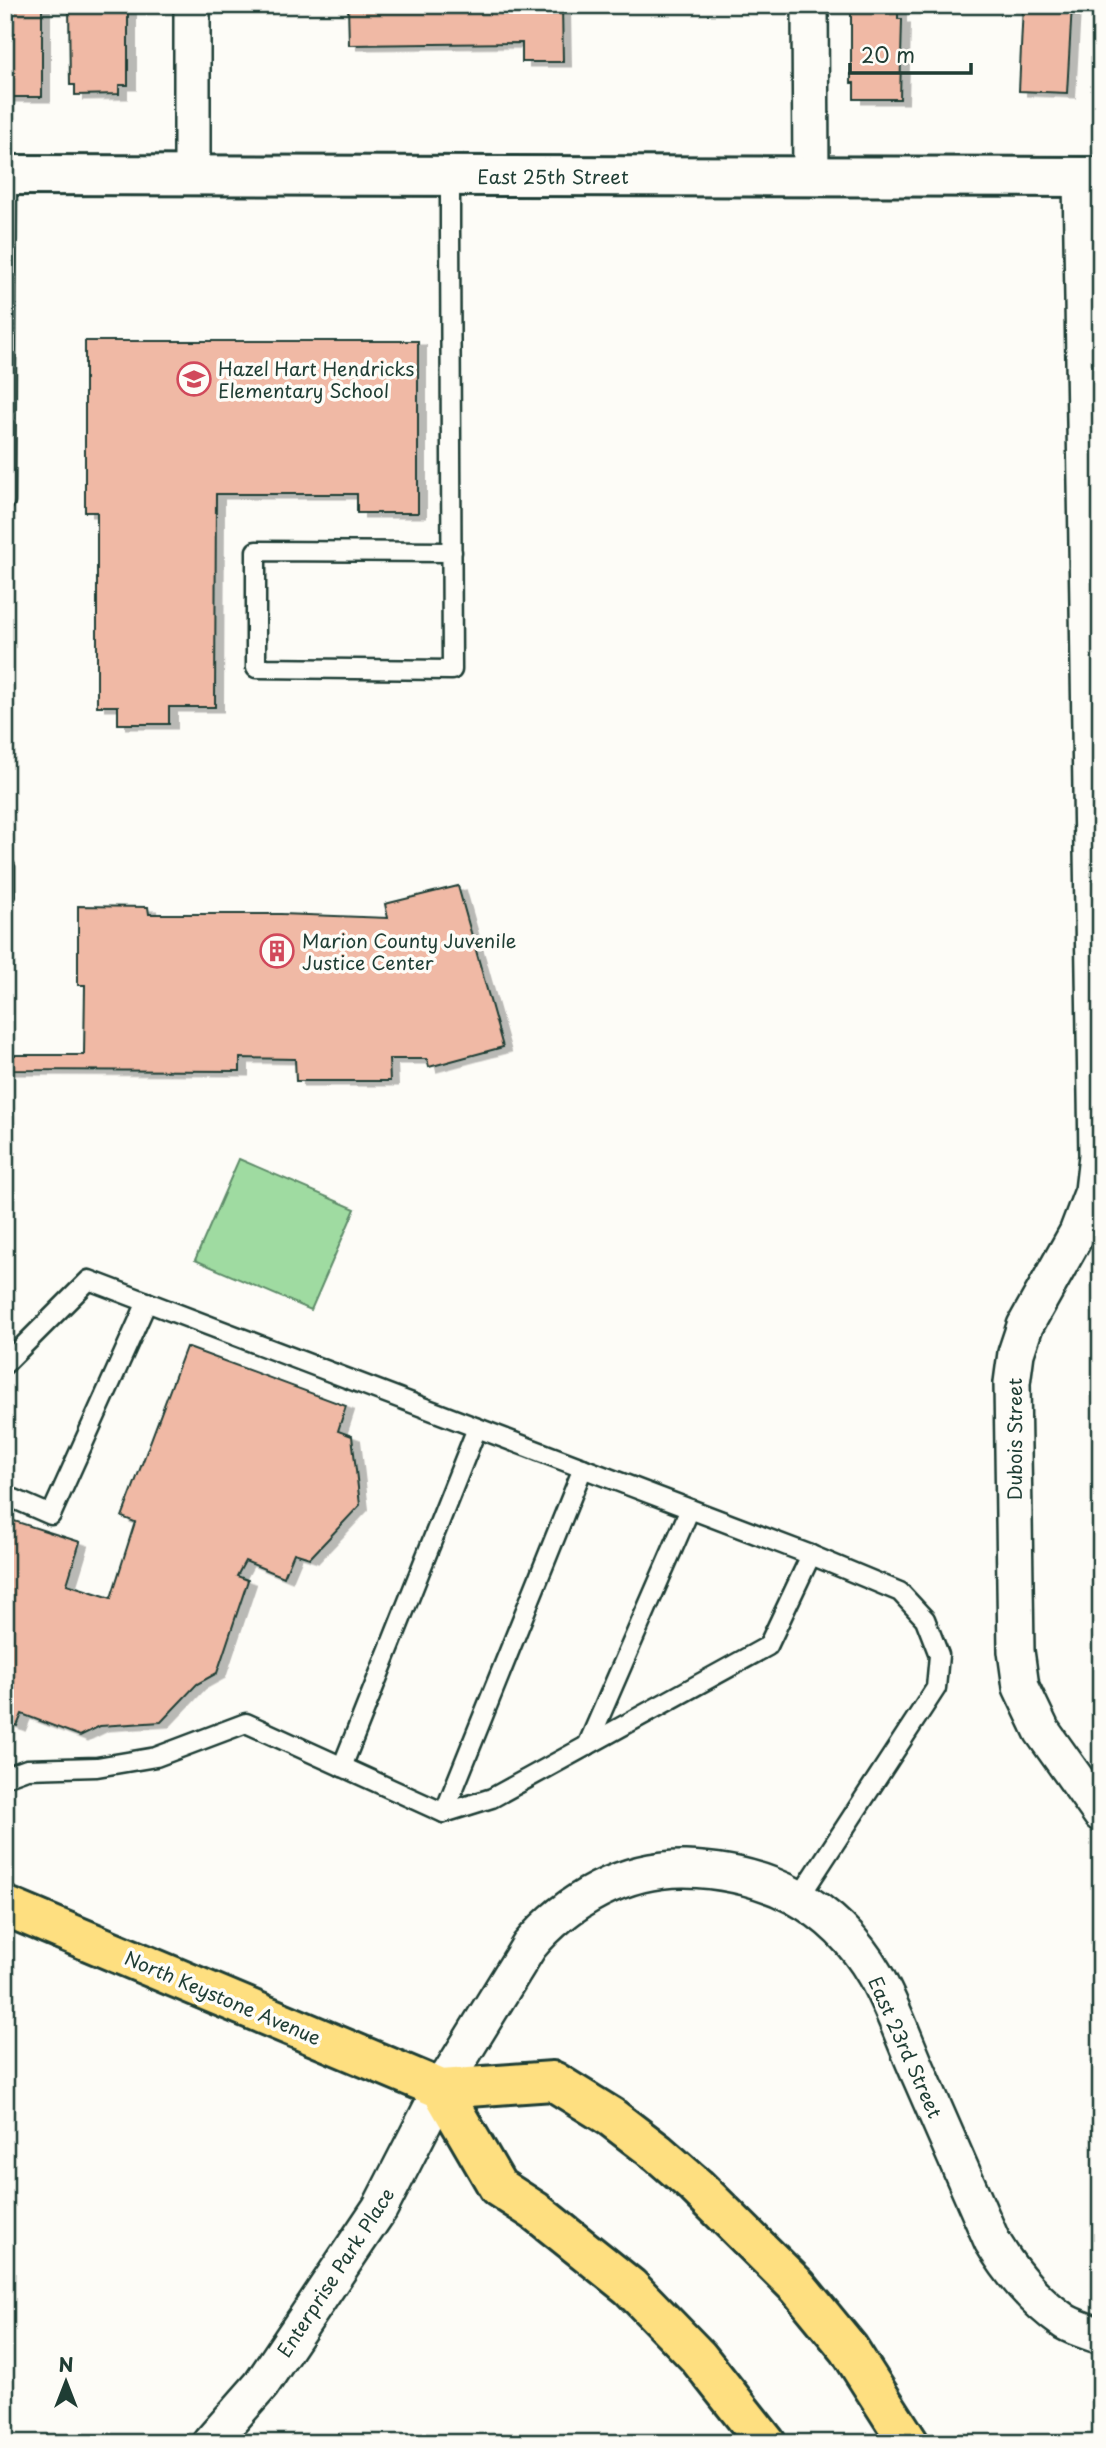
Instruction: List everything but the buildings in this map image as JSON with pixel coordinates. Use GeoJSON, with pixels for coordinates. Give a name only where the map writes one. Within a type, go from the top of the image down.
{"type":"FeatureCollection","features":[{"type":"Feature","properties":{"kind":"main road","name":"North Keystone Avenue"},"geometry":{"type":"LineString","coordinates":[[5,1906],[441,2089],[552,2081],[611,2118],[658,2153],[696,2186],[798,2287],[849,2349],[909,2443]]}},
{"type":"Feature","properties":{"kind":"main road"},"geometry":{"type":"LineString","coordinates":[[441,2089],[498,2187],[534,2211],[630,2287],[698,2357],[766,2443]]}},
{"type":"Feature","properties":{"kind":"street"},"geometry":{"type":"LineString","coordinates":[[192,5],[192,175]]}},
{"type":"Feature","properties":{"kind":"street"},"geometry":{"type":"LineString","coordinates":[[810,5],[811,177]]}},
{"type":"Feature","properties":{"kind":"street","name":"East 25th Street"},"geometry":{"type":"LineString","coordinates":[[6,175],[1091,177]]}},
{"type":"Feature","properties":{"kind":"street","name":"Dubois Street"},"geometry":{"type":"LineString","coordinates":[[1091,177],[1097,1156],[1093,1191],[1077,1233],[1025,1326],[1016,1353],[1012,1382],[1016,1651],[1021,1687],[1042,1731],[1101,1814]]}},
{"type":"Feature","properties":{"kind":"street","name":"East 23rd Street"},"geometry":{"type":"LineString","coordinates":[[441,2089],[535,1938],[569,1907],[619,1880],[673,1869],[710,1870],[747,1876],[782,1888],[842,1931],[876,1976],[1001,2257],[1024,2287],[1067,2323],[1101,2336]]}},
{"type":"Feature","properties":{"kind":"street","name":"Enterprise Park Place"},"geometry":{"type":"LineString","coordinates":[[210,2443],[261,2385],[373,2220],[441,2089]]}},
{"type":"Feature","properties":{"kind":"lane"},"geometry":{"type":"LineString","coordinates":[[5,501],[6,175]]}},
{"type":"Feature","properties":{"kind":"lane"},"geometry":{"type":"LineString","coordinates":[[450,175],[452,552],[452,670],[256,668],[256,551],[452,552]]}},
{"type":"Feature","properties":{"kind":"lane"},"geometry":{"type":"LineString","coordinates":[[5,868],[5,894]]}},
{"type":"Feature","properties":{"kind":"lane"},"geometry":{"type":"LineString","coordinates":[[5,1364],[89,1280],[811,1555],[900,1592],[925,1619],[939,1655],[936,1688],[799,1898]]}},
{"type":"Feature","properties":{"kind":"lane"},"geometry":{"type":"LineString","coordinates":[[5,1495],[51,1515],[147,1302]]}},
{"type":"Feature","properties":{"kind":"lane"},"geometry":{"type":"LineString","coordinates":[[342,1767],[477,1428]]}},
{"type":"Feature","properties":{"kind":"lane"},"geometry":{"type":"LineString","coordinates":[[444,1813],[583,1468]]}},
{"type":"Feature","properties":{"kind":"lane"},"geometry":{"type":"LineString","coordinates":[[587,1746],[690,1509]]}},
{"type":"Feature","properties":{"kind":"lane"},"geometry":{"type":"LineString","coordinates":[[5,1777],[27,1769],[97,1767],[156,1757],[246,1723],[444,1813],[492,1798],[768,1646],[811,1555]]}},
{"type":"Feature","properties":{"kind":"green space"},"geometry":{"type":"Polygon","coordinates":[[[239,1159],[355,1209],[311,1310],[195,1260],[239,1159]]]}},
{"type":"Feature","properties":{"kind":"place","name":"Hazel Hart Hendricks Elementary School"},"geometry":{"type":"Point","coordinates":[194,379]}},
{"type":"Feature","properties":{"kind":"place","name":"Marion County Juvenile Justice Center"},"geometry":{"type":"Point","coordinates":[277,951]}}]}
